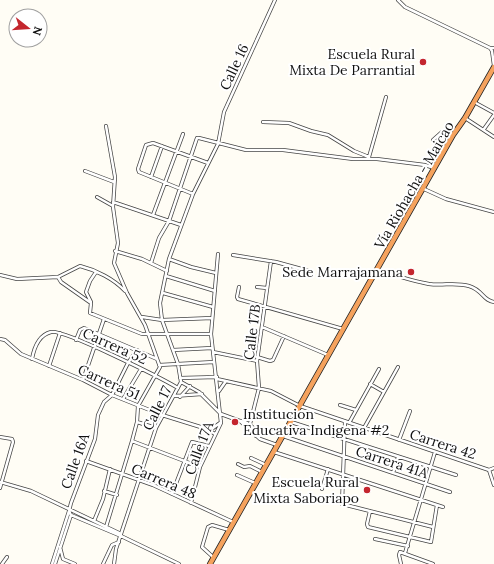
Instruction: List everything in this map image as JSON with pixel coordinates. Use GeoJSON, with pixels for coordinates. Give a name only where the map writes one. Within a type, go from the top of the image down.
{"type":"FeatureCollection","features":[{"type":"Feature","properties":{"kind":"highway","name":"Vía Riohacha - Maicao"},"geometry":{"type":"LineString","coordinates":[[210,564],[424,189],[434,168],[494,67]]}},
{"type":"Feature","properties":{"kind":"street","name":"Calle 16"},"geometry":{"type":"LineString","coordinates":[[193,194],[218,144],[224,112],[275,0]]}},
{"type":"Feature","properties":{"kind":"street"},"geometry":{"type":"LineString","coordinates":[[398,0],[405,8],[490,48],[494,48]]}},
{"type":"Feature","properties":{"kind":"street"},"geometry":{"type":"LineString","coordinates":[[490,48],[492,51],[494,67]]}},
{"type":"Feature","properties":{"kind":"street"},"geometry":{"type":"LineString","coordinates":[[368,159],[386,97]]}},
{"type":"Feature","properties":{"kind":"street"},"geometry":{"type":"LineString","coordinates":[[474,102],[494,114],[484,129]]}},
{"type":"Feature","properties":{"kind":"street"},"geometry":{"type":"LineString","coordinates":[[465,118],[484,129],[494,137]]}},
{"type":"Feature","properties":{"kind":"street"},"geometry":{"type":"LineString","coordinates":[[263,122],[289,123],[328,135],[368,159]]}},
{"type":"Feature","properties":{"kind":"street"},"geometry":{"type":"LineString","coordinates":[[106,126],[114,182],[113,207],[118,243],[114,263],[127,293],[142,317],[160,366],[138,406],[137,422],[132,441],[117,495],[106,527]]}},
{"type":"Feature","properties":{"kind":"street"},"geometry":{"type":"LineString","coordinates":[[433,140],[442,132],[453,135]]}},
{"type":"Feature","properties":{"kind":"street"},"geometry":{"type":"LineString","coordinates":[[153,215],[183,134]]}},
{"type":"Feature","properties":{"kind":"street"},"geometry":{"type":"LineString","coordinates":[[151,263],[159,238],[169,221],[197,138],[246,150],[284,150],[398,162],[434,168]]}},
{"type":"Feature","properties":{"kind":"street"},"geometry":{"type":"LineString","coordinates":[[193,194],[138,171],[146,146],[150,143],[162,146],[208,163]]}},
{"type":"Feature","properties":{"kind":"street"},"geometry":{"type":"LineString","coordinates":[[151,177],[162,146]]}},
{"type":"Feature","properties":{"kind":"street"},"geometry":{"type":"LineString","coordinates":[[85,171],[114,182]]}},
{"type":"Feature","properties":{"kind":"street"},"geometry":{"type":"LineString","coordinates":[[424,189],[446,198],[494,212]]}},
{"type":"Feature","properties":{"kind":"street","name":"Calle 17"},"geometry":{"type":"LineString","coordinates":[[114,564],[119,542],[138,480],[156,428],[181,382],[178,364],[162,320],[160,303],[170,259],[193,194]]}},
{"type":"Feature","properties":{"kind":"street"},"geometry":{"type":"LineString","coordinates":[[97,197],[113,207]]}},
{"type":"Feature","properties":{"kind":"street"},"geometry":{"type":"LineString","coordinates":[[113,202],[181,225]]}},
{"type":"Feature","properties":{"kind":"street"},"geometry":{"type":"LineString","coordinates":[[115,252],[151,263],[167,271]]}},
{"type":"Feature","properties":{"kind":"street","name":"Calle 17A"},"geometry":{"type":"LineString","coordinates":[[191,503],[200,466],[221,423],[211,334],[218,254]]}},
{"type":"Feature","properties":{"kind":"street"},"geometry":{"type":"LineString","coordinates":[[233,255],[271,261],[309,271]]}},
{"type":"Feature","properties":{"kind":"street"},"geometry":{"type":"LineString","coordinates":[[170,259],[191,267],[216,273]]}},
{"type":"Feature","properties":{"kind":"street","name":"Calle 17B"},"geometry":{"type":"LineString","coordinates":[[250,427],[258,388],[257,361],[271,261]]}},
{"type":"Feature","properties":{"kind":"street"},"geometry":{"type":"LineString","coordinates":[[0,275],[18,279],[58,277],[80,266],[112,280],[127,293]]}},
{"type":"Feature","properties":{"kind":"street"},"geometry":{"type":"LineString","coordinates":[[377,270],[428,284],[441,285],[456,283],[478,288],[486,299],[494,302]]}},
{"type":"Feature","properties":{"kind":"street"},"geometry":{"type":"LineString","coordinates":[[96,272],[90,281],[86,292],[91,303],[90,313],[142,334],[211,334]]}},
{"type":"Feature","properties":{"kind":"street"},"geometry":{"type":"LineString","coordinates":[[166,276],[215,291]]}},
{"type":"Feature","properties":{"kind":"street"},"geometry":{"type":"LineString","coordinates":[[58,277],[61,282],[91,303]]}},
{"type":"Feature","properties":{"kind":"street"},"geometry":{"type":"LineString","coordinates":[[238,287],[238,299],[265,305],[344,329]]}},
{"type":"Feature","properties":{"kind":"street"},"geometry":{"type":"LineString","coordinates":[[257,287],[267,288]]}},
{"type":"Feature","properties":{"kind":"street"},"geometry":{"type":"LineString","coordinates":[[163,293],[213,307]]}},
{"type":"Feature","properties":{"kind":"street"},"geometry":{"type":"LineString","coordinates":[[142,317],[162,320],[212,318]]}},
{"type":"Feature","properties":{"kind":"street"},"geometry":{"type":"LineString","coordinates":[[84,380],[104,319]]}},
{"type":"Feature","properties":{"kind":"street"},"geometry":{"type":"LineString","coordinates":[[262,327],[329,356]]}},
{"type":"Feature","properties":{"kind":"street"},"geometry":{"type":"LineString","coordinates":[[76,340],[82,328],[158,359]]}},
{"type":"Feature","properties":{"kind":"street"},"geometry":{"type":"LineString","coordinates":[[32,359],[37,343],[43,336],[50,332],[60,333],[49,366]]}},
{"type":"Feature","properties":{"kind":"street","name":"Carrera 52"},"geometry":{"type":"LineString","coordinates":[[60,333],[128,362],[178,388]]}},
{"type":"Feature","properties":{"kind":"street"},"geometry":{"type":"LineString","coordinates":[[258,357],[270,361],[273,360],[284,336]]}},
{"type":"Feature","properties":{"kind":"street","name":"Carrera 51"},"geometry":{"type":"LineString","coordinates":[[0,339],[5,340],[18,352],[84,380],[122,400],[162,415],[207,429],[215,434]]}},
{"type":"Feature","properties":{"kind":"street"},"geometry":{"type":"LineString","coordinates":[[173,350],[212,348]]}},
{"type":"Feature","properties":{"kind":"street"},"geometry":{"type":"LineString","coordinates":[[112,395],[128,362],[136,350]]}},
{"type":"Feature","properties":{"kind":"street"},"geometry":{"type":"LineString","coordinates":[[213,352],[257,361]]}},
{"type":"Feature","properties":{"kind":"street"},"geometry":{"type":"LineString","coordinates":[[160,366],[214,362]]}},
{"type":"Feature","properties":{"kind":"street"},"geometry":{"type":"LineString","coordinates":[[364,428],[398,367]]}},
{"type":"Feature","properties":{"kind":"street"},"geometry":{"type":"LineString","coordinates":[[122,400],[141,369]]}},
{"type":"Feature","properties":{"kind":"street"},"geometry":{"type":"LineString","coordinates":[[379,369],[356,410],[347,422],[342,504],[433,527]]}},
{"type":"Feature","properties":{"kind":"street","name":"Carrera 42"},"geometry":{"type":"LineString","coordinates":[[180,378],[217,378],[271,391],[300,406],[489,470]]}},
{"type":"Feature","properties":{"kind":"street"},"geometry":{"type":"LineString","coordinates":[[218,391],[227,380]]}},
{"type":"Feature","properties":{"kind":"street"},"geometry":{"type":"LineString","coordinates":[[181,382],[202,394],[221,414],[240,421],[256,432],[256,436],[277,445]]}},
{"type":"Feature","properties":{"kind":"street"},"geometry":{"type":"LineString","coordinates":[[370,384],[384,392]]}},
{"type":"Feature","properties":{"kind":"street"},"geometry":{"type":"LineString","coordinates":[[180,397],[190,386]]}},
{"type":"Feature","properties":{"kind":"street"},"geometry":{"type":"LineString","coordinates":[[174,396],[180,397],[202,394]]}},
{"type":"Feature","properties":{"kind":"street","name":"Calle 16A"},"geometry":{"type":"LineString","coordinates":[[71,515],[69,511],[95,439],[98,415],[104,402],[112,395]]}},
{"type":"Feature","properties":{"kind":"street"},"geometry":{"type":"LineString","coordinates":[[211,403],[219,400]]}},
{"type":"Feature","properties":{"kind":"street"},"geometry":{"type":"LineString","coordinates":[[340,405],[356,410]]}},
{"type":"Feature","properties":{"kind":"street"},"geometry":{"type":"LineString","coordinates":[[399,440],[410,411]]}},
{"type":"Feature","properties":{"kind":"street"},"geometry":{"type":"LineString","coordinates":[[137,422],[156,428]]}},
{"type":"Feature","properties":{"kind":"street"},"geometry":{"type":"LineString","coordinates":[[291,422],[456,475]]}},
{"type":"Feature","properties":{"kind":"street"},"geometry":{"type":"LineString","coordinates":[[207,429],[221,423]]}},
{"type":"Feature","properties":{"kind":"street","name":"Carrera 41A"},"geometry":{"type":"LineString","coordinates":[[282,436],[450,492]]}},
{"type":"Feature","properties":{"kind":"street"},"geometry":{"type":"LineString","coordinates":[[0,437],[12,439],[13,442],[0,488]]}},
{"type":"Feature","properties":{"kind":"street"},"geometry":{"type":"LineString","coordinates":[[132,441],[200,466]]}},
{"type":"Feature","properties":{"kind":"street"},"geometry":{"type":"LineString","coordinates":[[172,494],[192,442],[209,446]]}},
{"type":"Feature","properties":{"kind":"street"},"geometry":{"type":"LineString","coordinates":[[274,452],[443,507]]}},
{"type":"Feature","properties":{"kind":"street"},"geometry":{"type":"LineString","coordinates":[[405,553],[435,452]]}},
{"type":"Feature","properties":{"kind":"street"},"geometry":{"type":"LineString","coordinates":[[393,473],[398,457]]}},
{"type":"Feature","properties":{"kind":"street"},"geometry":{"type":"LineString","coordinates":[[251,458],[266,465]]}},
{"type":"Feature","properties":{"kind":"street","name":"Carrera 48"},"geometry":{"type":"LineString","coordinates":[[86,461],[172,494],[233,522]]}},
{"type":"Feature","properties":{"kind":"street"},"geometry":{"type":"LineString","coordinates":[[238,464],[243,467],[250,466],[262,472]]}},
{"type":"Feature","properties":{"kind":"street"},"geometry":{"type":"LineString","coordinates":[[494,468],[489,470],[494,485]]}},
{"type":"Feature","properties":{"kind":"street"},"geometry":{"type":"LineString","coordinates":[[94,521],[101,505],[110,469]]}},
{"type":"Feature","properties":{"kind":"street"},"geometry":{"type":"LineString","coordinates":[[322,490],[328,469]]}},
{"type":"Feature","properties":{"kind":"street"},"geometry":{"type":"LineString","coordinates":[[237,475],[256,484]]}},
{"type":"Feature","properties":{"kind":"street"},"geometry":{"type":"LineString","coordinates":[[1,482],[31,491],[69,511],[94,521],[121,536]]}},
{"type":"Feature","properties":{"kind":"street"},"geometry":{"type":"LineString","coordinates":[[104,491],[117,495]]}},
{"type":"Feature","properties":{"kind":"street"},"geometry":{"type":"LineString","coordinates":[[370,511],[367,524],[368,527],[431,542],[437,505]]}},
{"type":"Feature","properties":{"kind":"street"},"geometry":{"type":"LineString","coordinates":[[54,564],[69,511]]}},
{"type":"Feature","properties":{"kind":"street"},"geometry":{"type":"LineString","coordinates":[[75,564],[63,559],[59,547],[71,515],[121,536],[179,564]]}},
{"type":"Feature","properties":{"kind":"street"},"geometry":{"type":"LineString","coordinates":[[213,558],[202,547],[208,527],[212,525],[229,530]]}},
{"type":"Feature","properties":{"kind":"street"},"geometry":{"type":"LineString","coordinates":[[375,539],[408,546]]}},
{"type":"Feature","properties":{"kind":"street"},"geometry":{"type":"LineString","coordinates":[[103,564],[112,545],[119,542]]}},
{"type":"Feature","properties":{"kind":"street"},"geometry":{"type":"LineString","coordinates":[[401,564],[398,555],[400,552],[433,564]]}},
{"type":"Feature","properties":{"kind":"street"},"geometry":{"type":"LineString","coordinates":[[2,564],[7,557]]}},
{"type":"Feature","properties":{"kind":"place","name":"Escuela Rural Mixta De Parrantial"},"geometry":{"type":"Point","coordinates":[423,62]}},
{"type":"Feature","properties":{"kind":"place","name":"Sede Marrajamana"},"geometry":{"type":"Point","coordinates":[411,272]}},
{"type":"Feature","properties":{"kind":"place","name":"Institucion Educativa Indigena #2"},"geometry":{"type":"Point","coordinates":[235,422]}},
{"type":"Feature","properties":{"kind":"place","name":"Escuela Rural Mixta Saboriapo"},"geometry":{"type":"Point","coordinates":[367,490]}}]}
